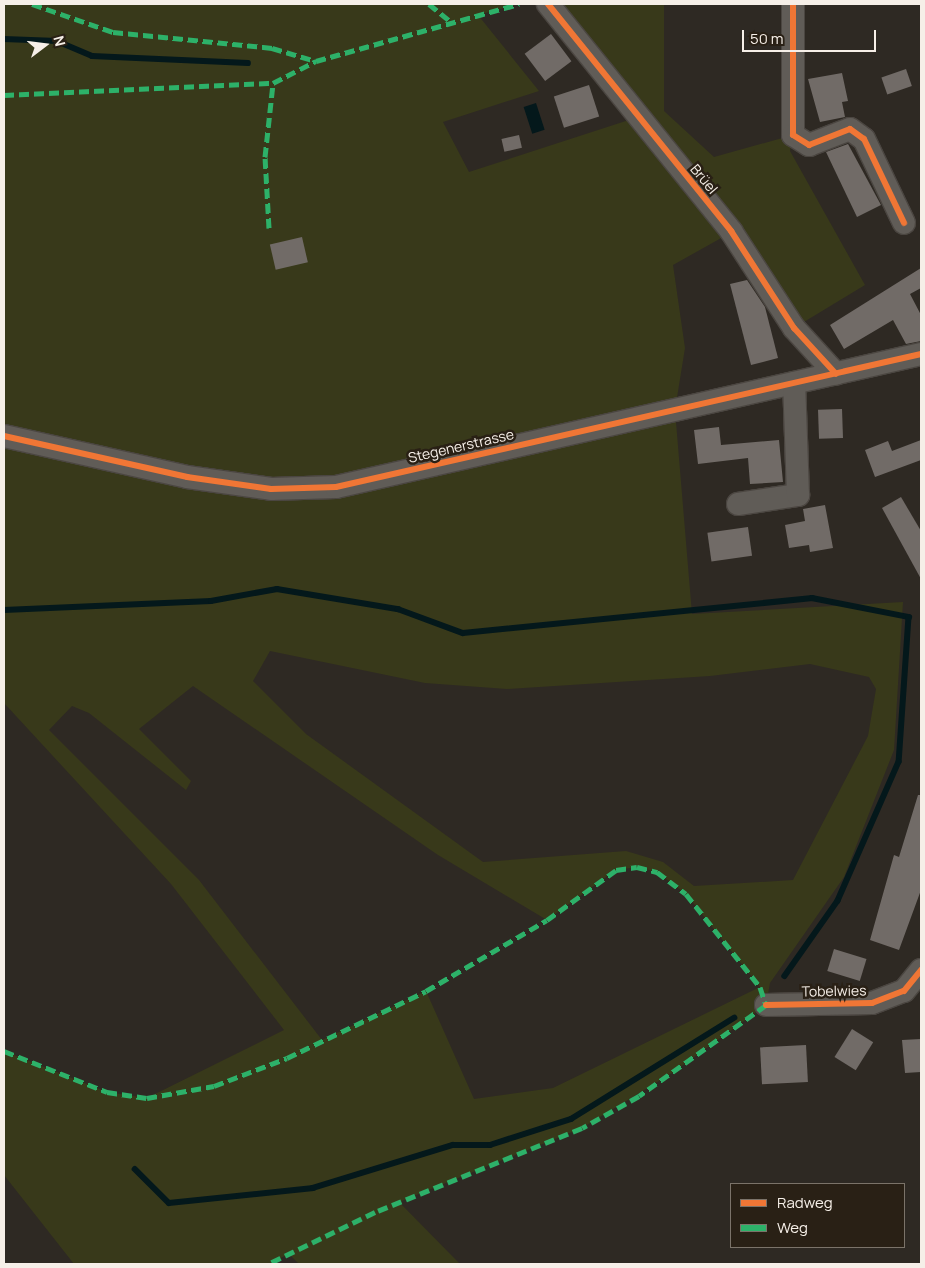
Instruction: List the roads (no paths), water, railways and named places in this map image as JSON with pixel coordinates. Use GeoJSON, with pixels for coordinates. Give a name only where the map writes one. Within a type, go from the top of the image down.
{"type":"FeatureCollection","features":[{"type":"Feature","properties":{"kind":"street","name":"Brüel"},"geometry":{"type":"LineString","coordinates":[[548,4],[732,231],[794,328],[836,374]]}},
{"type":"Feature","properties":{"kind":"street"},"geometry":{"type":"LineString","coordinates":[[793,4],[793,135],[809,145],[850,129],[864,139],[904,223]]}},
{"type":"Feature","properties":{"kind":"street","name":"Stegenerstrasse"},"geometry":{"type":"LineString","coordinates":[[4,436],[187,478],[271,490],[336,487],[921,354]]}},
{"type":"Feature","properties":{"kind":"street"},"geometry":{"type":"LineString","coordinates":[[738,504],[798,495],[794,383]]}},
{"type":"Feature","properties":{"kind":"street","name":"Tobelwies"},"geometry":{"type":"LineString","coordinates":[[766,1004],[872,1003],[904,991],[921,970]]}},
{"type":"Feature","properties":{"kind":"waterway"},"geometry":{"type":"LineString","coordinates":[[4,39],[57,41],[92,56],[248,63]]}},
{"type":"Feature","properties":{"kind":"waterway"},"geometry":{"type":"LineString","coordinates":[[4,610],[211,601],[277,589],[398,609],[463,633],[812,598],[909,617],[899,762],[838,901],[785,976]]}},
{"type":"Feature","properties":{"kind":"waterway"},"geometry":{"type":"LineString","coordinates":[[135,1169],[169,1203],[313,1188],[453,1145],[490,1145],[571,1119],[734,1018]]}}]}
